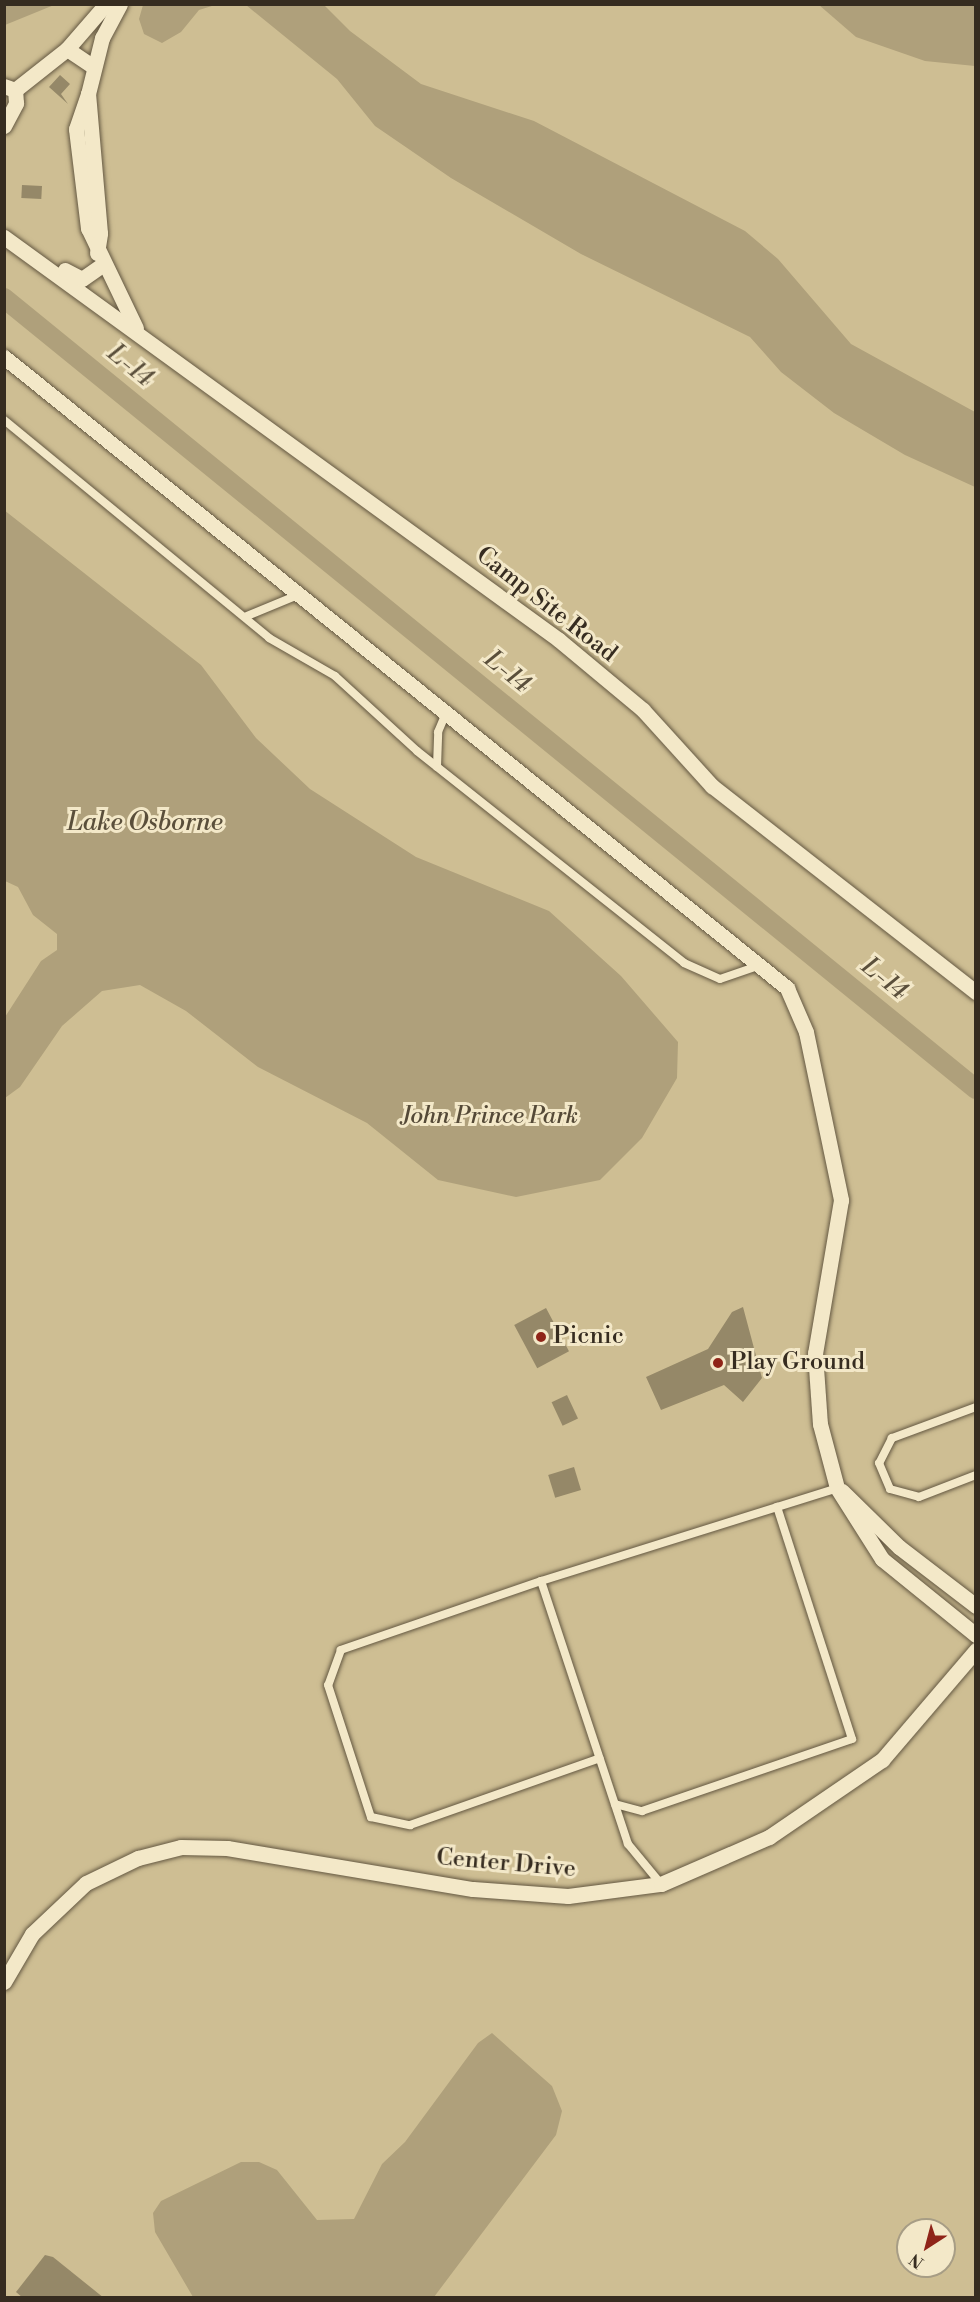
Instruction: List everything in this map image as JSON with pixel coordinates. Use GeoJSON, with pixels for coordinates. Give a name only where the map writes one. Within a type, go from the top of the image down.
{"type":"FeatureCollection","features":[{"type":"Feature","properties":{"kind":"street"},"geometry":{"type":"LineString","coordinates":[[4,126],[16,104],[10,88],[67,49],[106,4]]}},
{"type":"Feature","properties":{"kind":"street","name":"Camp Site Road"},"geometry":{"type":"LineString","coordinates":[[120,4],[94,67],[88,94],[78,110],[76,139],[88,228],[99,259],[136,328],[559,640],[643,710],[712,786],[975,992]]}},
{"type":"Feature","properties":{"kind":"street"},"geometry":{"type":"LineString","coordinates":[[67,49],[94,67]]}},
{"type":"Feature","properties":{"kind":"street"},"geometry":{"type":"LineString","coordinates":[[4,237],[50,266],[136,328]]}},
{"type":"Feature","properties":{"kind":"street"},"geometry":{"type":"LineString","coordinates":[[50,266],[56,263],[82,279],[99,259]]}},
{"type":"Feature","properties":{"kind":"street"},"geometry":{"type":"LineString","coordinates":[[4,357],[302,593],[787,988],[806,1032],[841,1200],[815,1353],[820,1424],[837,1488],[882,1559],[975,1635]]}},
{"type":"Feature","properties":{"kind":"street"},"geometry":{"type":"LineString","coordinates":[[837,1488],[898,1547],[975,1606]]}},
{"type":"Feature","properties":{"kind":"street","name":"Center Drive"},"geometry":{"type":"LineString","coordinates":[[4,1982],[32,1934],[86,1883],[138,1858],[181,1847],[304,1858],[473,1889],[532,1894],[568,1896],[661,1884],[769,1837],[882,1760],[975,1650]]}},
{"type":"Feature","properties":{"kind":"lane"},"geometry":{"type":"LineString","coordinates":[[4,420],[247,616],[281,647],[335,676],[437,767],[698,973],[727,979],[761,965]]}},
{"type":"Feature","properties":{"kind":"lane"},"geometry":{"type":"LineString","coordinates":[[247,616],[302,593]]}},
{"type":"Feature","properties":{"kind":"lane"},"geometry":{"type":"LineString","coordinates":[[437,767],[438,732],[447,710]]}},
{"type":"Feature","properties":{"kind":"lane"},"geometry":{"type":"LineString","coordinates":[[975,1407],[892,1438],[879,1462],[890,1489],[919,1497],[975,1475]]}},
{"type":"Feature","properties":{"kind":"lane"},"geometry":{"type":"LineString","coordinates":[[600,1758],[410,1824],[370,1817],[328,1685],[341,1650],[541,1581],[837,1488]]}},
{"type":"Feature","properties":{"kind":"lane"},"geometry":{"type":"LineString","coordinates":[[615,1804],[642,1811],[852,1739],[777,1507]]}},
{"type":"Feature","properties":{"kind":"lane"},"geometry":{"type":"LineString","coordinates":[[541,1581],[628,1844],[661,1884]]}},
{"type":"Feature","properties":{"kind":"green space","name":"John Prince Park"},"geometry":{"type":"Polygon","coordinates":[[[5,5],[975,5],[975,2297],[5,2297],[5,5]]]}},
{"type":"Feature","properties":{"kind":"water"},"geometry":{"type":"Polygon","coordinates":[[[5,4],[54,4],[54,5],[5,25],[5,4]]]}},
{"type":"Feature","properties":{"kind":"water"},"geometry":{"type":"Polygon","coordinates":[[[143,4],[215,5],[199,10],[181,32],[162,43],[144,34],[139,19],[143,4]]]}},
{"type":"Feature","properties":{"kind":"water"},"geometry":{"type":"Polygon","coordinates":[[[246,5],[324,5],[350,31],[421,84],[534,121],[745,231],[778,259],[851,344],[975,412],[975,487],[905,455],[834,413],[781,372],[750,337],[581,254],[451,178],[375,126],[337,79],[246,5]]]}},
{"type":"Feature","properties":{"kind":"water"},"geometry":{"type":"Polygon","coordinates":[[[819,5],[975,5],[975,66],[925,61],[856,37],[819,5]]]}},
{"type":"Feature","properties":{"kind":"water","name":"Lake Osborne"},"geometry":{"type":"Polygon","coordinates":[[[4,510],[201,665],[256,738],[310,789],[416,857],[549,911],[621,976],[678,1042],[677,1078],[642,1138],[600,1180],[516,1197],[438,1180],[367,1123],[258,1067],[186,1011],[140,985],[102,991],[62,1026],[20,1087],[5,1098],[5,1017],[41,961],[57,950],[57,934],[33,915],[18,887],[5,881],[4,510]]]}},
{"type":"Feature","properties":{"kind":"water"},"geometry":{"type":"Polygon","coordinates":[[[492,2033],[552,2086],[562,2111],[556,2135],[434,2297],[193,2297],[155,2232],[153,2213],[161,2201],[241,2162],[259,2162],[277,2170],[317,2220],[354,2219],[382,2164],[405,2142],[478,2043],[492,2033]]]}},
{"type":"Feature","properties":{"kind":"building"},"geometry":{"type":"Polygon","coordinates":[[[60,75],[70,84],[61,94],[68,104],[49,87],[60,75]]]}},
{"type":"Feature","properties":{"kind":"building"},"geometry":{"type":"Polygon","coordinates":[[[22,185],[42,186],[41,199],[21,198],[22,185]]]}},
{"type":"Feature","properties":{"kind":"building","name":"Play Ground"},"geometry":{"type":"Polygon","coordinates":[[[743,1307],[762,1378],[743,1402],[724,1385],[661,1410],[646,1377],[708,1349],[732,1312],[743,1307]]]}},
{"type":"Feature","properties":{"kind":"building","name":"Picnic"},"geometry":{"type":"Polygon","coordinates":[[[546,1308],[569,1351],[537,1368],[514,1325],[546,1308]]]}},
{"type":"Feature","properties":{"kind":"building"},"geometry":{"type":"Polygon","coordinates":[[[567,1395],[578,1419],[563,1426],[552,1402],[567,1395]]]}},
{"type":"Feature","properties":{"kind":"building"},"geometry":{"type":"Polygon","coordinates":[[[574,1467],[581,1490],[555,1498],[548,1475],[574,1467]]]}},
{"type":"Feature","properties":{"kind":"building"},"geometry":{"type":"Polygon","coordinates":[[[45,2255],[53,2257],[104,2298],[23,2298],[16,2292],[45,2255]]]}},
{"type":"Feature","properties":{"kind":"waterway","name":"L-14"},"geometry":{"type":"LineString","coordinates":[[4,298],[976,1089]]}},
{"type":"Feature","properties":{"kind":"place","name":"Picnic"},"geometry":{"type":"Point","coordinates":[541,1337]}},
{"type":"Feature","properties":{"kind":"place","name":"Play Ground"},"geometry":{"type":"Point","coordinates":[718,1363]}}]}
